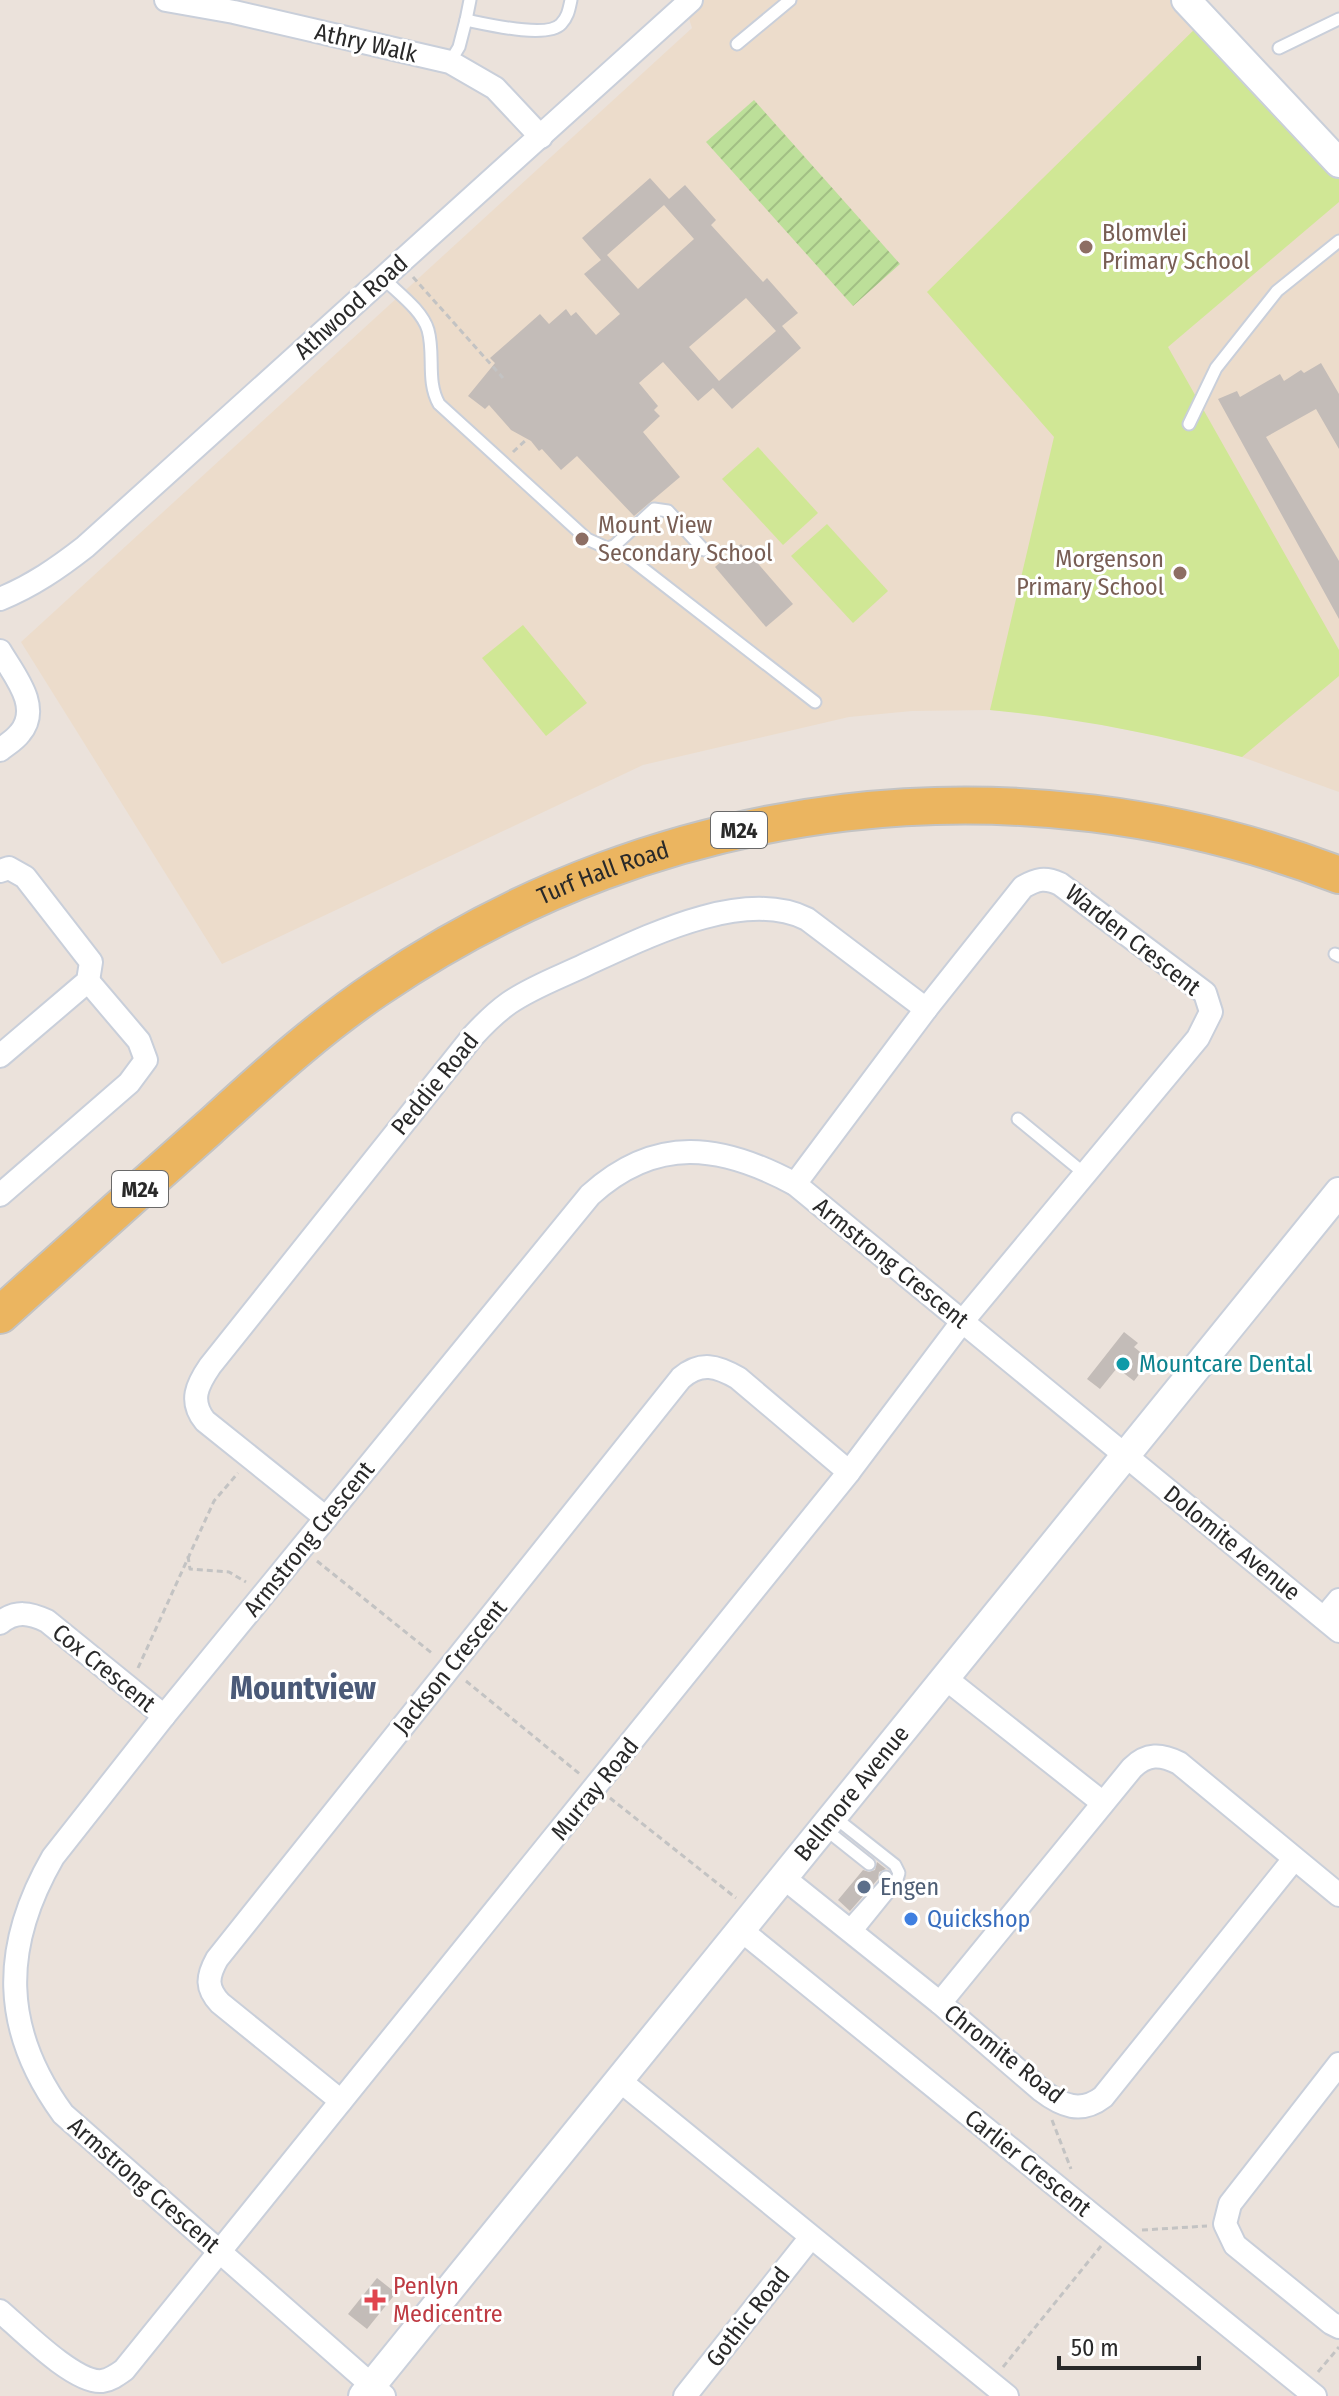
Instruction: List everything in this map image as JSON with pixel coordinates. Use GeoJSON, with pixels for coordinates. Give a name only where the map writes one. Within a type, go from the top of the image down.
{"type":"FeatureCollection","features":[{"type":"Feature","properties":{"kind":"main road","name":"Turf Hall Road"},"geometry":{"type":"LineString","coordinates":[[0,1315],[281,1064],[356,1003],[416,962],[479,926],[554,890],[632,860],[732,831],[818,815],[910,806],[967,805],[1043,808],[1170,825],[1253,846],[1339,875]]}},
{"type":"Feature","properties":{"kind":"street","name":"Athry Walk"},"geometry":{"type":"LineString","coordinates":[[166,0],[234,12],[450,62],[495,88],[541,137]]}},
{"type":"Feature","properties":{"kind":"street","name":"Athwood Road"},"geometry":{"type":"LineString","coordinates":[[0,599],[24,589],[85,547],[691,0]]}},
{"type":"Feature","properties":{"kind":"street"},"geometry":{"type":"LineString","coordinates":[[1186,0],[1339,163]]}},
{"type":"Feature","properties":{"kind":"street"},"geometry":{"type":"LineString","coordinates":[[0,651],[27,699],[28,717],[21,732],[0,750]]}},
{"type":"Feature","properties":{"kind":"street"},"geometry":{"type":"LineString","coordinates":[[0,871],[9,868],[25,877],[91,962],[88,981],[0,1056]]}},
{"type":"Feature","properties":{"kind":"street","name":"Warden Crescent"},"geometry":{"type":"LineString","coordinates":[[795,1184],[926,1009],[1023,887],[1039,878],[1060,884],[1205,993],[1211,1012],[1198,1038],[962,1322]]}},
{"type":"Feature","properties":{"kind":"street","name":"Peddie Road"},"geometry":{"type":"LineString","coordinates":[[326,1518],[199,1414],[195,1398],[202,1377],[473,1036],[510,1002],[659,931],[716,915],[766,909],[785,910],[807,919],[926,1009]]}},
{"type":"Feature","properties":{"kind":"street"},"geometry":{"type":"LineString","coordinates":[[0,1195],[129,1083],[146,1060],[139,1041],[88,981]]}},
{"type":"Feature","properties":{"kind":"street","name":"Armstrong Crescent"},"geometry":{"type":"LineString","coordinates":[[373,2393],[221,2251],[63,2114],[34,2068],[22,2036],[15,1974],[26,1910],[53,1857],[164,1716],[590,1195],[605,1182],[648,1159],[690,1150],[747,1161],[795,1184],[1125,1456]]}},
{"type":"Feature","properties":{"kind":"street","name":"Bellmore Avenue"},"geometry":{"type":"LineString","coordinates":[[373,2393],[743,1918],[784,1878],[1339,1192]]}},
{"type":"Feature","properties":{"kind":"street","name":"Murray Road"},"geometry":{"type":"LineString","coordinates":[[221,2251],[849,1472],[962,1322]]}},
{"type":"Feature","properties":{"kind":"street","name":"Jackson Crescent"},"geometry":{"type":"LineString","coordinates":[[341,2101],[220,2003],[209,1988],[210,1971],[681,1378],[701,1366],[711,1365],[725,1370],[849,1472]]}},
{"type":"Feature","properties":{"kind":"street","name":"Dolomite Avenue"},"geometry":{"type":"LineString","coordinates":[[1125,1456],[1331,1624]]}},
{"type":"Feature","properties":{"kind":"street"},"geometry":{"type":"LineString","coordinates":[[1331,1624],[1339,1600]]}},
{"type":"Feature","properties":{"kind":"street","name":"Cox Crescent"},"geometry":{"type":"LineString","coordinates":[[0,1623],[14,1614],[24,1613],[47,1621],[164,1716]]}},
{"type":"Feature","properties":{"kind":"street"},"geometry":{"type":"LineString","coordinates":[[945,1678],[1103,1803]]}},
{"type":"Feature","properties":{"kind":"street"},"geometry":{"type":"LineString","coordinates":[[940,2003],[1138,1761],[1156,1755],[1179,1763],[1339,1895]]}},
{"type":"Feature","properties":{"kind":"street","name":"Chromite Road"},"geometry":{"type":"LineString","coordinates":[[784,1878],[940,2003],[1054,2100],[1086,2107],[1103,2097],[1294,1859]]}},
{"type":"Feature","properties":{"kind":"street","name":"Carlier Crescent"},"geometry":{"type":"LineString","coordinates":[[743,1918],[1113,2232],[1310,2392]]}},
{"type":"Feature","properties":{"kind":"street"},"geometry":{"type":"LineString","coordinates":[[1339,2064],[1230,2204],[1225,2224],[1235,2245],[1339,2327]]}},
{"type":"Feature","properties":{"kind":"street"},"geometry":{"type":"LineString","coordinates":[[619,2080],[998,2389]]}},
{"type":"Feature","properties":{"kind":"street","name":"Gothic Road"},"geometry":{"type":"LineString","coordinates":[[691,2394],[811,2237]]}},
{"type":"Feature","properties":{"kind":"street"},"geometry":{"type":"LineString","coordinates":[[0,2311],[76,2373],[104,2381],[124,2370],[221,2251]]}},
{"type":"Feature","properties":{"kind":"lane"},"geometry":{"type":"LineString","coordinates":[[450,62],[459,47],[470,0]]}},
{"type":"Feature","properties":{"kind":"lane"},"geometry":{"type":"LineString","coordinates":[[466,20],[493,26],[551,30],[560,26],[568,14],[571,0]]}},
{"type":"Feature","properties":{"kind":"lane"},"geometry":{"type":"LineString","coordinates":[[737,44],[790,0]]}},
{"type":"Feature","properties":{"kind":"lane"},"geometry":{"type":"LineString","coordinates":[[1279,48],[1339,19]]}},
{"type":"Feature","properties":{"kind":"lane"},"geometry":{"type":"LineString","coordinates":[[1189,424],[1216,368],[1277,291],[1339,241]]}},
{"type":"Feature","properties":{"kind":"lane"},"geometry":{"type":"LineString","coordinates":[[383,278],[426,325],[432,387],[439,404],[587,539],[607,548],[614,546],[654,509],[661,509],[668,511],[704,550]]}},
{"type":"Feature","properties":{"kind":"lane"},"geometry":{"type":"LineString","coordinates":[[614,546],[815,702]]}},
{"type":"Feature","properties":{"kind":"lane"},"geometry":{"type":"LineString","coordinates":[[1018,1119],[1085,1174]]}},
{"type":"Feature","properties":{"kind":"lane"},"geometry":{"type":"LineString","coordinates":[[828,1822],[869,1864]]}},
{"type":"Feature","properties":{"kind":"lane"},"geometry":{"type":"LineString","coordinates":[[828,1822],[895,1865],[899,1873],[896,1883],[850,1931]]}},
{"type":"Feature","properties":{"kind":"lane"},"geometry":{"type":"LineString","coordinates":[[850,1931],[888,1881],[886,1877]]}},
{"type":"Feature","properties":{"kind":"path"},"geometry":{"type":"LineString","coordinates":[[411,274],[503,378]]}},
{"type":"Feature","properties":{"kind":"path"},"geometry":{"type":"LineString","coordinates":[[125,1684],[135,1673],[214,1501],[251,1458]]}},
{"type":"Feature","properties":{"kind":"path"},"geometry":{"type":"LineString","coordinates":[[188,1556],[190,1569],[229,1572],[265,1593]]}},
{"type":"Feature","properties":{"kind":"path"},"geometry":{"type":"LineString","coordinates":[[306,1561],[319,1562],[442,1661]]}},
{"type":"Feature","properties":{"kind":"path"},"geometry":{"type":"LineString","coordinates":[[457,1673],[588,1780]]}},
{"type":"Feature","properties":{"kind":"path"},"geometry":{"type":"LineString","coordinates":[[604,1793],[743,1918]]}},
{"type":"Feature","properties":{"kind":"path"},"geometry":{"type":"LineString","coordinates":[[1041,2090],[1072,2173]]}},
{"type":"Feature","properties":{"kind":"path"},"geometry":{"type":"LineString","coordinates":[[998,2389],[1113,2232],[1225,2224]]}},
{"type":"Feature","properties":{"kind":"path"},"geometry":{"type":"LineString","coordinates":[[1310,2392],[1339,2347]]}},
{"type":"Feature","properties":{"kind":"shaded area","name":"Mount View Secondary School"},"geometry":{"type":"Polygon","coordinates":[[[691,0],[1186,0],[1339,163],[1339,792],[1242,757],[1175,739],[1057,716],[990,710],[912,711],[849,717],[643,765],[222,964],[21,642],[692,28],[685,6],[691,0]]]}},
{"type":"Feature","properties":{"kind":"green space"},"geometry":{"type":"Polygon","coordinates":[[[1204,20],[1339,163],[1339,202],[1168,347],[1339,650],[1339,676],[1242,757],[1117,728],[990,710],[1054,437],[927,292],[1204,20]]]}},
{"type":"Feature","properties":{"kind":"green space"},"geometry":{"type":"Polygon","coordinates":[[[754,100],[900,264],[853,306],[706,142],[754,100]]]}},
{"type":"Feature","properties":{"kind":"green space"},"geometry":{"type":"Polygon","coordinates":[[[758,447],[818,513],[783,545],[722,479],[758,447]]]}},
{"type":"Feature","properties":{"kind":"green space"},"geometry":{"type":"Polygon","coordinates":[[[827,524],[888,591],[853,623],[791,556],[827,524]]]}},
{"type":"Feature","properties":{"kind":"green space"},"geometry":{"type":"Polygon","coordinates":[[[523,625],[587,703],[546,736],[482,658],[523,625]]]}},
{"type":"Feature","properties":{"kind":"building"},"geometry":{"type":"Polygon","coordinates":[[[650,178],[669,199],[685,185],[716,220],[711,225],[763,282],[767,278],[798,313],[782,326],[801,348],[732,409],[713,388],[698,401],[663,362],[639,383],[658,406],[654,410],[660,416],[643,432],[680,477],[634,516],[577,456],[561,470],[542,449],[539,451],[531,441],[511,430],[489,405],[485,409],[468,396],[495,363],[490,358],[540,314],[549,324],[566,309],[571,316],[576,312],[596,335],[620,314],[584,274],[601,260],[582,238],[650,178]],[[664,205],[607,255],[638,289],[694,239],[664,205]],[[746,298],[689,347],[719,381],[776,331],[746,298]]]}},
{"type":"Feature","properties":{"kind":"building"},"geometry":{"type":"Polygon","coordinates":[[[1321,363],[1339,394],[1339,449],[1316,409],[1266,437],[1339,561],[1339,619],[1218,399],[1237,391],[1240,397],[1280,374],[1284,381],[1301,370],[1304,373],[1321,363]]]}},
{"type":"Feature","properties":{"kind":"building"},"geometry":{"type":"Polygon","coordinates":[[[741,544],[793,604],[766,627],[715,567],[741,544]]]}},
{"type":"Feature","properties":{"kind":"building","name":"Mountcare Dental"},"geometry":{"type":"Polygon","coordinates":[[[1124,1332],[1138,1343],[1134,1347],[1150,1360],[1134,1381],[1117,1368],[1100,1389],[1087,1379],[1124,1332]]]}},
{"type":"Feature","properties":{"kind":"building"},"geometry":{"type":"Polygon","coordinates":[[[877,1862],[886,1869],[879,1872],[878,1879],[850,1911],[838,1900],[863,1870],[875,1870],[877,1862]]]}},
{"type":"Feature","properties":{"kind":"building","name":"Penlyn Medicentre"},"geometry":{"type":"Polygon","coordinates":[[[377,2278],[396,2293],[367,2329],[348,2314],[377,2278]]]}},
{"type":"Feature","properties":{"kind":"place","name":"Blomvlei Primary School"},"geometry":{"type":"Point","coordinates":[1086,247]}},
{"type":"Feature","properties":{"kind":"place","name":"Mount View Secondary School"},"geometry":{"type":"Point","coordinates":[582,539]}},
{"type":"Feature","properties":{"kind":"place","name":"Morgenson Primary School"},"geometry":{"type":"Point","coordinates":[1180,573]}},
{"type":"Feature","properties":{"kind":"place","name":"Mountcare Dental"},"geometry":{"type":"Point","coordinates":[1123,1364]}},
{"type":"Feature","properties":{"kind":"place","name":"Engen"},"geometry":{"type":"Point","coordinates":[864,1887]}},
{"type":"Feature","properties":{"kind":"place","name":"Quickshop"},"geometry":{"type":"Point","coordinates":[911,1919]}},
{"type":"Feature","properties":{"kind":"place","name":"Penlyn Medicentre"},"geometry":{"type":"Point","coordinates":[375,2300]}},
{"type":"Feature","properties":{"kind":"district","name":"Mountview"},"geometry":{"type":"Point","coordinates":[303,1688]}}]}
